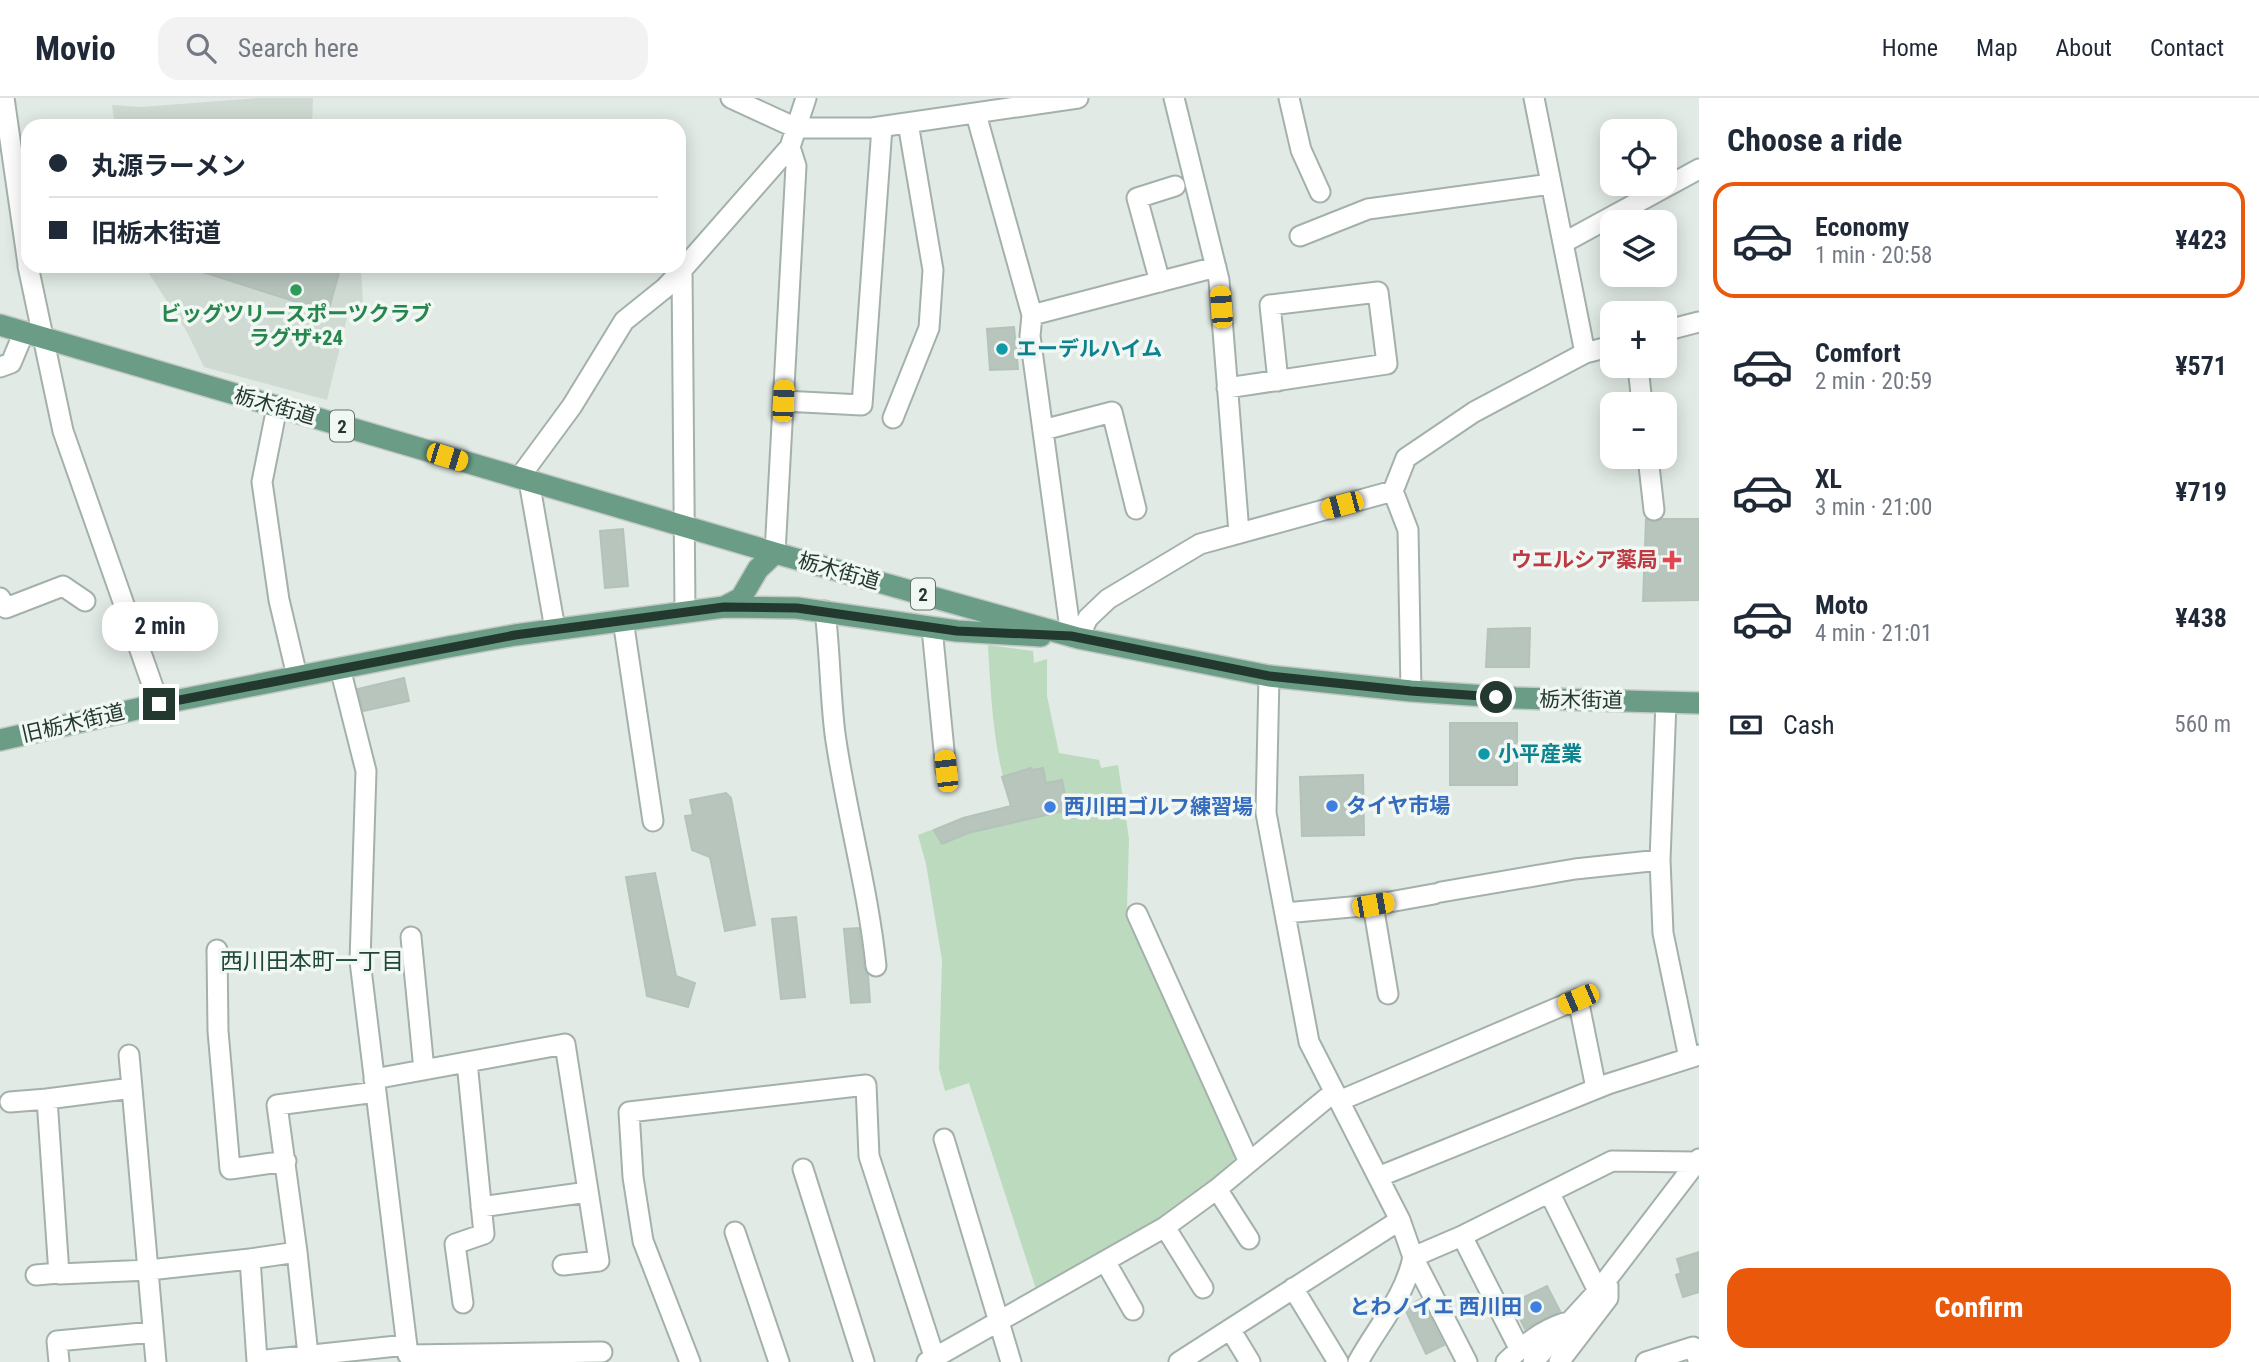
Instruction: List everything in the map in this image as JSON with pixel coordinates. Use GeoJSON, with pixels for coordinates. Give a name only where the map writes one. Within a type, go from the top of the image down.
{"type":"FeatureCollection","features":[{"type":"Feature","properties":{"kind":"main road","name":"栃木街道"},"geometry":{"type":"LineString","coordinates":[[0,325],[775,553],[1074,637],[1269,676],[1411,691],[1516,698],[1699,703]]}},
{"type":"Feature","properties":{"kind":"main road"},"geometry":{"type":"LineString","coordinates":[[733,540],[746,560],[746,582],[733,602]]}},
{"type":"Feature","properties":{"kind":"main road"},"geometry":{"type":"LineString","coordinates":[[733,602],[754,579],[758,569],[775,553]]}},
{"type":"Feature","properties":{"kind":"main road"},"geometry":{"type":"LineString","coordinates":[[733,602],[801,600],[923,619],[932,628]]}},
{"type":"Feature","properties":{"kind":"main road","name":"旧栃木街道"},"geometry":{"type":"LineString","coordinates":[[0,740],[297,676],[555,629],[685,612],[733,602],[825,611],[932,628],[1004,635],[1074,637]]}},
{"type":"Feature","properties":{"kind":"street"},"geometry":{"type":"LineString","coordinates":[[4,98],[21,216]]}},
{"type":"Feature","properties":{"kind":"street"},"geometry":{"type":"LineString","coordinates":[[731,98],[793,137],[882,127],[1078,98]]}},
{"type":"Feature","properties":{"kind":"street"},"geometry":{"type":"LineString","coordinates":[[686,265],[793,137],[806,98]]}},
{"type":"Feature","properties":{"kind":"street"},"geometry":{"type":"LineString","coordinates":[[1174,98],[1219,280],[1239,533]]}},
{"type":"Feature","properties":{"kind":"street"},"geometry":{"type":"LineString","coordinates":[[1289,98],[1301,150],[1320,192]]}},
{"type":"Feature","properties":{"kind":"street"},"geometry":{"type":"LineString","coordinates":[[1534,98],[1585,353]]}},
{"type":"Feature","properties":{"kind":"street"},"geometry":{"type":"LineString","coordinates":[[976,114],[1032,315],[1030,336],[1074,637]]}},
{"type":"Feature","properties":{"kind":"street"},"geometry":{"type":"LineString","coordinates":[[893,418],[929,328],[933,270],[908,123]]}},
{"type":"Feature","properties":{"kind":"street"},"geometry":{"type":"LineString","coordinates":[[783,401],[862,405],[882,127]]}},
{"type":"Feature","properties":{"kind":"street"},"geometry":{"type":"LineString","coordinates":[[775,553],[796,166],[793,137]]}},
{"type":"Feature","properties":{"kind":"street"},"geometry":{"type":"LineString","coordinates":[[1563,243],[1699,169]]}},
{"type":"Feature","properties":{"kind":"street"},"geometry":{"type":"LineString","coordinates":[[1300,236],[1368,209],[1551,184]]}},
{"type":"Feature","properties":{"kind":"street"},"geometry":{"type":"LineString","coordinates":[[1160,282],[1137,198],[1175,186]]}},
{"type":"Feature","properties":{"kind":"street"},"geometry":{"type":"LineString","coordinates":[[1032,315],[1216,267]]}},
{"type":"Feature","properties":{"kind":"street"},"geometry":{"type":"LineString","coordinates":[[29,273],[34,335],[63,431],[159,704]]}},
{"type":"Feature","properties":{"kind":"street"},"geometry":{"type":"LineString","coordinates":[[555,629],[524,479],[624,321],[665,289],[679,273]]}},
{"type":"Feature","properties":{"kind":"street"},"geometry":{"type":"LineString","coordinates":[[682,273],[685,612]]}},
{"type":"Feature","properties":{"kind":"street"},"geometry":{"type":"LineString","coordinates":[[1227,388],[1279,381],[1387,364],[1378,292],[1270,305],[1279,381]]}},
{"type":"Feature","properties":{"kind":"street"},"geometry":{"type":"LineString","coordinates":[[1677,328],[1699,322]]}},
{"type":"Feature","properties":{"kind":"street"},"geometry":{"type":"LineString","coordinates":[[0,367],[11,363],[34,335]]}},
{"type":"Feature","properties":{"kind":"street"},"geometry":{"type":"LineString","coordinates":[[1411,691],[1408,530],[1394,491],[1406,458],[1474,412],[1585,353],[1600,349]]}},
{"type":"Feature","properties":{"kind":"street"},"geometry":{"type":"LineString","coordinates":[[276,407],[262,482],[279,600],[297,676]]}},
{"type":"Feature","properties":{"kind":"street"},"geometry":{"type":"LineString","coordinates":[[1043,430],[1112,412],[1136,509]]}},
{"type":"Feature","properties":{"kind":"street"},"geometry":{"type":"LineString","coordinates":[[1649,469],[1654,510]]}},
{"type":"Feature","properties":{"kind":"street"},"geometry":{"type":"LineString","coordinates":[[1074,637],[1108,598],[1200,544],[1394,491]]}},
{"type":"Feature","properties":{"kind":"street"},"geometry":{"type":"LineString","coordinates":[[0,598],[6,608],[63,586],[85,601]]}},
{"type":"Feature","properties":{"kind":"street"},"geometry":{"type":"LineString","coordinates":[[825,611],[835,734],[872,927],[876,965]]}},
{"type":"Feature","properties":{"kind":"street"},"geometry":{"type":"LineString","coordinates":[[623,620],[653,821]]}},
{"type":"Feature","properties":{"kind":"street"},"geometry":{"type":"LineString","coordinates":[[932,628],[946,771]]}},
{"type":"Feature","properties":{"kind":"street"},"geometry":{"type":"LineString","coordinates":[[340,668],[366,771],[360,961],[408,1355],[602,1352]]}},
{"type":"Feature","properties":{"kind":"street"},"geometry":{"type":"LineString","coordinates":[[1269,676],[1266,813],[1309,1042],[1378,1177],[1413,1257],[1467,1362]]}},
{"type":"Feature","properties":{"kind":"street"},"geometry":{"type":"LineString","coordinates":[[1378,1177],[1596,1088],[1694,1057],[1663,933],[1660,859],[1666,702]]}},
{"type":"Feature","properties":{"kind":"street"},"geometry":{"type":"LineString","coordinates":[[1285,913],[1373,905],[1575,869],[1660,859]]}},
{"type":"Feature","properties":{"kind":"street"},"geometry":{"type":"LineString","coordinates":[[1373,905],[1388,994]]}},
{"type":"Feature","properties":{"kind":"street"},"geometry":{"type":"LineString","coordinates":[[1137,914],[1249,1162]]}},
{"type":"Feature","properties":{"kind":"street"},"geometry":{"type":"LineString","coordinates":[[411,937],[424,1070]]}},
{"type":"Feature","properties":{"kind":"street"},"geometry":{"type":"LineString","coordinates":[[216,950],[218,1031],[230,1169],[286,1161]]}},
{"type":"Feature","properties":{"kind":"street"},"geometry":{"type":"LineString","coordinates":[[690,1362],[643,1241],[629,1112],[866,1085],[869,1156],[931,1361],[1165,1227],[1337,1097],[1578,999],[1596,1088]]}},
{"type":"Feature","properties":{"kind":"street"},"geometry":{"type":"LineString","coordinates":[[308,1355],[277,1105],[375,1086],[424,1070],[565,1044],[599,1261],[563,1265]]}},
{"type":"Feature","properties":{"kind":"street"},"geometry":{"type":"LineString","coordinates":[[129,1055],[156,1362]]}},
{"type":"Feature","properties":{"kind":"street"},"geometry":{"type":"LineString","coordinates":[[463,1303],[455,1244],[484,1234],[467,1062]]}},
{"type":"Feature","properties":{"kind":"street"},"geometry":{"type":"LineString","coordinates":[[10,1102],[132,1088]]}},
{"type":"Feature","properties":{"kind":"street"},"geometry":{"type":"LineString","coordinates":[[47,1099],[59,1273]]}},
{"type":"Feature","properties":{"kind":"street"},"geometry":{"type":"LineString","coordinates":[[944,1139],[1011,1362]]}},
{"type":"Feature","properties":{"kind":"street"},"geometry":{"type":"LineString","coordinates":[[1413,1257],[1550,1194],[1612,1161],[1698,1160]]}},
{"type":"Feature","properties":{"kind":"street"},"geometry":{"type":"LineString","coordinates":[[1462,1236],[1520,1358],[1548,1328],[1571,1320],[1603,1284],[1698,1160]]}},
{"type":"Feature","properties":{"kind":"street"},"geometry":{"type":"LineString","coordinates":[[803,1169],[864,1362]]}},
{"type":"Feature","properties":{"kind":"street"},"geometry":{"type":"LineString","coordinates":[[1217,1189],[1249,1239]]}},
{"type":"Feature","properties":{"kind":"street"},"geometry":{"type":"LineString","coordinates":[[481,1207],[588,1192]]}},
{"type":"Feature","properties":{"kind":"street"},"geometry":{"type":"LineString","coordinates":[[1550,1194],[1603,1284],[1608,1298],[1559,1362]]}},
{"type":"Feature","properties":{"kind":"street"},"geometry":{"type":"LineString","coordinates":[[1179,1362],[1399,1220]]}},
{"type":"Feature","properties":{"kind":"street"},"geometry":{"type":"LineString","coordinates":[[1165,1227],[1203,1288]]}},
{"type":"Feature","properties":{"kind":"street"},"geometry":{"type":"LineString","coordinates":[[735,1232],[779,1362]]}},
{"type":"Feature","properties":{"kind":"street"},"geometry":{"type":"LineString","coordinates":[[37,1275],[149,1270],[297,1252]]}},
{"type":"Feature","properties":{"kind":"street"},"geometry":{"type":"LineString","coordinates":[[1358,1362],[1408,1279],[1413,1257]]}},
{"type":"Feature","properties":{"kind":"street"},"geometry":{"type":"LineString","coordinates":[[250,1259],[257,1361],[406,1345]]}},
{"type":"Feature","properties":{"kind":"street"},"geometry":{"type":"LineString","coordinates":[[1105,1261],[1133,1310]]}},
{"type":"Feature","properties":{"kind":"street"},"geometry":{"type":"LineString","coordinates":[[1293,1289],[1338,1362]]}},
{"type":"Feature","properties":{"kind":"street"},"geometry":{"type":"LineString","coordinates":[[1230,1329],[1250,1362]]}},
{"type":"Feature","properties":{"kind":"street"},"geometry":{"type":"LineString","coordinates":[[59,1362],[57,1340],[153,1332]]}},
{"type":"Feature","properties":{"kind":"street"},"geometry":{"type":"LineString","coordinates":[[1646,1362],[1693,1347],[1699,1362]]}},
{"type":"Feature","properties":{"kind":"shaded area"},"geometry":{"type":"Polygon","coordinates":[[[258,98],[313,98],[312,119],[114,119],[112,105],[141,107],[258,98]]]}},
{"type":"Feature","properties":{"kind":"shaded area"},"geometry":{"type":"Polygon","coordinates":[[[149,273],[361,273],[363,303],[347,318],[327,400],[204,367],[187,332],[149,273]]]}},
{"type":"Feature","properties":{"kind":"green space"},"geometry":{"type":"Polygon","coordinates":[[[988,645],[1033,651],[1034,663],[1047,659],[1047,696],[1059,753],[1099,760],[1101,768],[1118,765],[1129,839],[1127,907],[1214,1111],[1235,1142],[1239,1163],[1161,1222],[1037,1292],[969,1083],[945,1091],[939,1069],[942,960],[926,864],[918,835],[963,818],[1014,806],[1012,798],[1009,798],[996,741],[988,645]]]}},
{"type":"Feature","properties":{"kind":"building","name":"ビッグツリースポーツクラブ ラグザ+24"},"geometry":{"type":"Polygon","coordinates":[[[206,273],[339,273],[328,312],[206,273]]]}},
{"type":"Feature","properties":{"kind":"building","name":"エーデルハイム"},"geometry":{"type":"Polygon","coordinates":[[[1014,327],[1018,369],[990,370],[987,329],[1014,327]]]}},
{"type":"Feature","properties":{"kind":"building","name":"ウエルシア薬局"},"geometry":{"type":"Polygon","coordinates":[[[1646,519],[1655,522],[1662,519],[1699,519],[1699,600],[1643,601],[1646,519]]]}},
{"type":"Feature","properties":{"kind":"building"},"geometry":{"type":"Polygon","coordinates":[[[623,529],[628,586],[605,588],[600,531],[623,529]]]}},
{"type":"Feature","properties":{"kind":"building"},"geometry":{"type":"Polygon","coordinates":[[[1530,628],[1529,667],[1486,667],[1488,629],[1530,628]]]}},
{"type":"Feature","properties":{"kind":"building"},"geometry":{"type":"Polygon","coordinates":[[[404,678],[409,701],[363,711],[358,689],[404,678]]]}},
{"type":"Feature","properties":{"kind":"building","name":"小平産業"},"geometry":{"type":"Polygon","coordinates":[[[1450,723],[1517,723],[1517,785],[1450,785],[1450,723]]]}},
{"type":"Feature","properties":{"kind":"building","name":"西川田ゴルフ練習場"},"geometry":{"type":"Polygon","coordinates":[[[1031,768],[1043,768],[1046,783],[1062,780],[1065,795],[1091,794],[1093,809],[1063,811],[968,833],[942,844],[934,830],[963,818],[1011,806],[1002,777],[1031,768]]]}},
{"type":"Feature","properties":{"kind":"building","name":"タイヤ市場"},"geometry":{"type":"Polygon","coordinates":[[[1363,775],[1364,835],[1302,836],[1300,777],[1363,775]]]}},
{"type":"Feature","properties":{"kind":"building"},"geometry":{"type":"Polygon","coordinates":[[[726,793],[731,798],[755,925],[725,931],[710,857],[692,850],[685,816],[693,815],[690,800],[726,793]]]}},
{"type":"Feature","properties":{"kind":"building"},"geometry":{"type":"Polygon","coordinates":[[[655,873],[676,976],[695,983],[688,1007],[647,996],[626,877],[655,873]]]}},
{"type":"Feature","properties":{"kind":"building"},"geometry":{"type":"Polygon","coordinates":[[[796,917],[805,997],[781,999],[772,919],[796,917]]]}},
{"type":"Feature","properties":{"kind":"building"},"geometry":{"type":"Polygon","coordinates":[[[859,928],[870,1002],[851,1003],[844,929],[859,928]]]}},
{"type":"Feature","properties":{"kind":"building"},"geometry":{"type":"Polygon","coordinates":[[[1699,1252],[1699,1292],[1683,1297],[1676,1275],[1681,1273],[1677,1259],[1699,1252]]]}},
{"type":"Feature","properties":{"kind":"building","name":"とわノイエ 西川田"},"geometry":{"type":"Polygon","coordinates":[[[1547,1286],[1560,1311],[1525,1329],[1512,1303],[1547,1286]]]}},
{"type":"Feature","properties":{"kind":"building"},"geometry":{"type":"Polygon","coordinates":[[[1421,1299],[1444,1345],[1426,1354],[1405,1309],[1421,1299]]]}},
{"type":"Feature","properties":{"kind":"place","name":"ビッグツリースポーツクラブ ラグザ+24"},"geometry":{"type":"Point","coordinates":[296,290]}},
{"type":"Feature","properties":{"kind":"place","name":"エーデルハイム"},"geometry":{"type":"Point","coordinates":[1002,349]}},
{"type":"Feature","properties":{"kind":"place","name":"ウエルシア薬局"},"geometry":{"type":"Point","coordinates":[1672,560]}},
{"type":"Feature","properties":{"kind":"place","name":"小平産業"},"geometry":{"type":"Point","coordinates":[1484,754]}},
{"type":"Feature","properties":{"kind":"place","name":"タイヤ市場"},"geometry":{"type":"Point","coordinates":[1332,806]}},
{"type":"Feature","properties":{"kind":"place","name":"西川田ゴルフ練習場"},"geometry":{"type":"Point","coordinates":[1050,807]}},
{"type":"Feature","properties":{"kind":"place","name":"とわノイエ 西川田"},"geometry":{"type":"Point","coordinates":[1536,1307]}},
{"type":"Feature","properties":{"kind":"district","name":"西川田本町一丁目"},"geometry":{"type":"Point","coordinates":[312,961]}},
{"type":"Feature","properties":{"kind":"route"},"geometry":{"type":"LineString","coordinates":[[159,704],[515,635],[724,607],[797,608],[957,631],[1071,636],[1269,676],[1496,697]]}}]}
